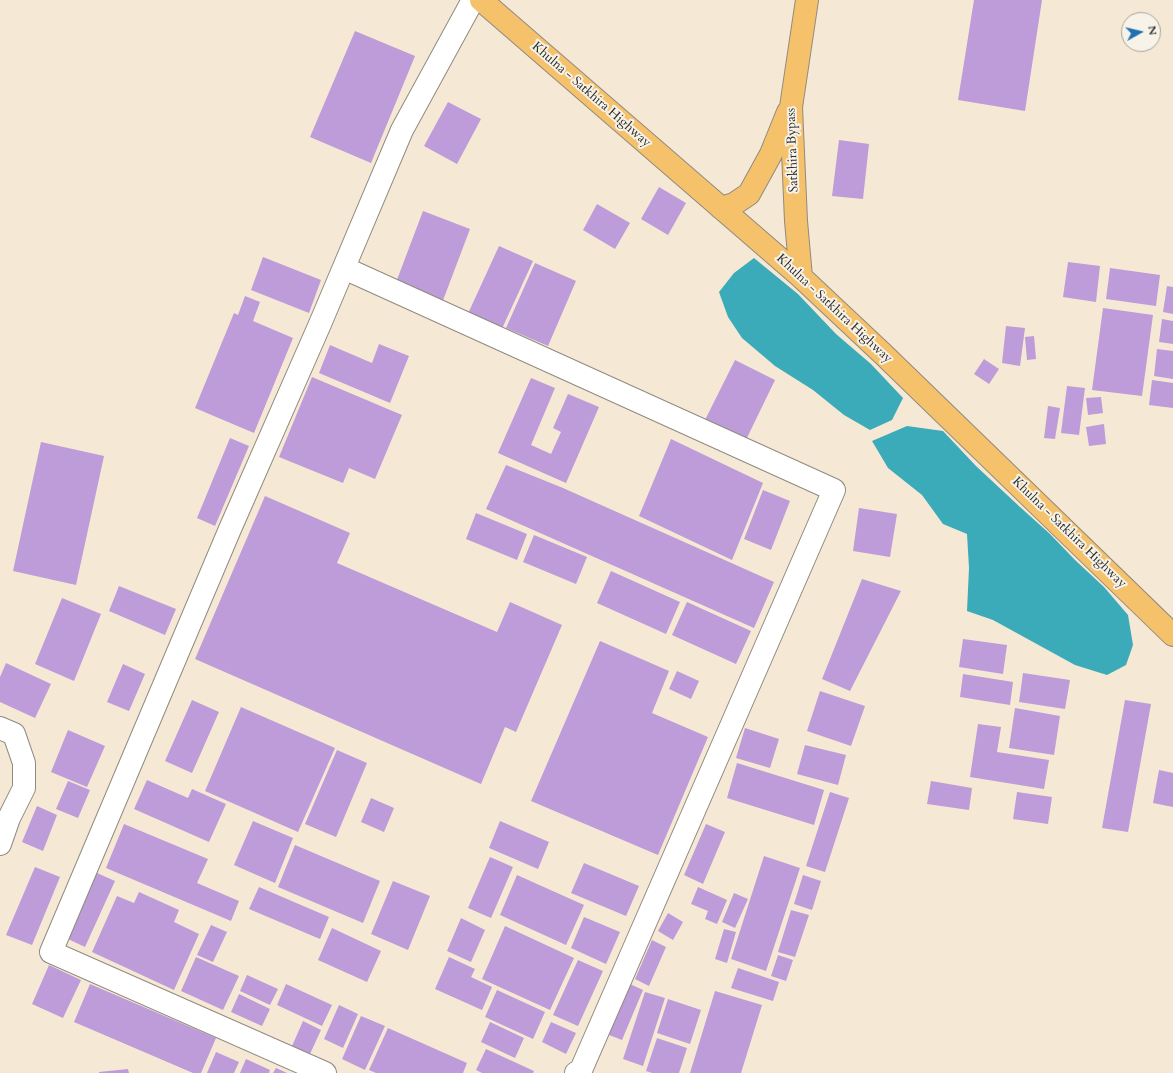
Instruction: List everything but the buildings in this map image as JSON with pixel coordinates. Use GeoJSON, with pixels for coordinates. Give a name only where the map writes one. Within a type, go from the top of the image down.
{"type":"FeatureCollection","features":[{"type":"Feature","properties":{"kind":"highway","name":"Khulna - Satkhira Highway"},"geometry":{"type":"LineString","coordinates":[[481,0],[801,277],[883,354],[1173,635]]}},
{"type":"Feature","properties":{"kind":"highway","name":"Satkhira Bypass"},"geometry":{"type":"LineString","coordinates":[[801,277],[796,222],[790,107],[807,0]]}},
{"type":"Feature","properties":{"kind":"highway"},"geometry":{"type":"LineString","coordinates":[[721,208],[734,204],[748,194],[771,154],[790,107]]}},
{"type":"Feature","properties":{"kind":"street"},"geometry":{"type":"LineString","coordinates":[[325,1073],[51,952],[230,529],[344,268],[402,130],[473,0]]}},
{"type":"Feature","properties":{"kind":"street"},"geometry":{"type":"LineString","coordinates":[[344,268],[834,490],[581,1070],[576,1073]]}},
{"type":"Feature","properties":{"kind":"street"},"geometry":{"type":"LineString","coordinates":[[0,728],[14,734],[24,763],[24,788],[9,818],[0,844]]}},
{"type":"Feature","properties":{"kind":"water"},"geometry":{"type":"Polygon","coordinates":[[[754,258],[798,294],[836,334],[871,364],[903,398],[892,420],[870,430],[844,415],[813,390],[775,366],[742,338],[728,317],[719,292],[734,273],[754,258]]]}},
{"type":"Feature","properties":{"kind":"water"},"geometry":{"type":"Polygon","coordinates":[[[907,426],[943,431],[976,466],[1050,534],[1104,587],[1128,615],[1133,645],[1126,665],[1107,675],[1075,665],[993,620],[967,611],[969,568],[967,534],[943,524],[922,495],[888,468],[872,441],[907,426]]]}}]}
